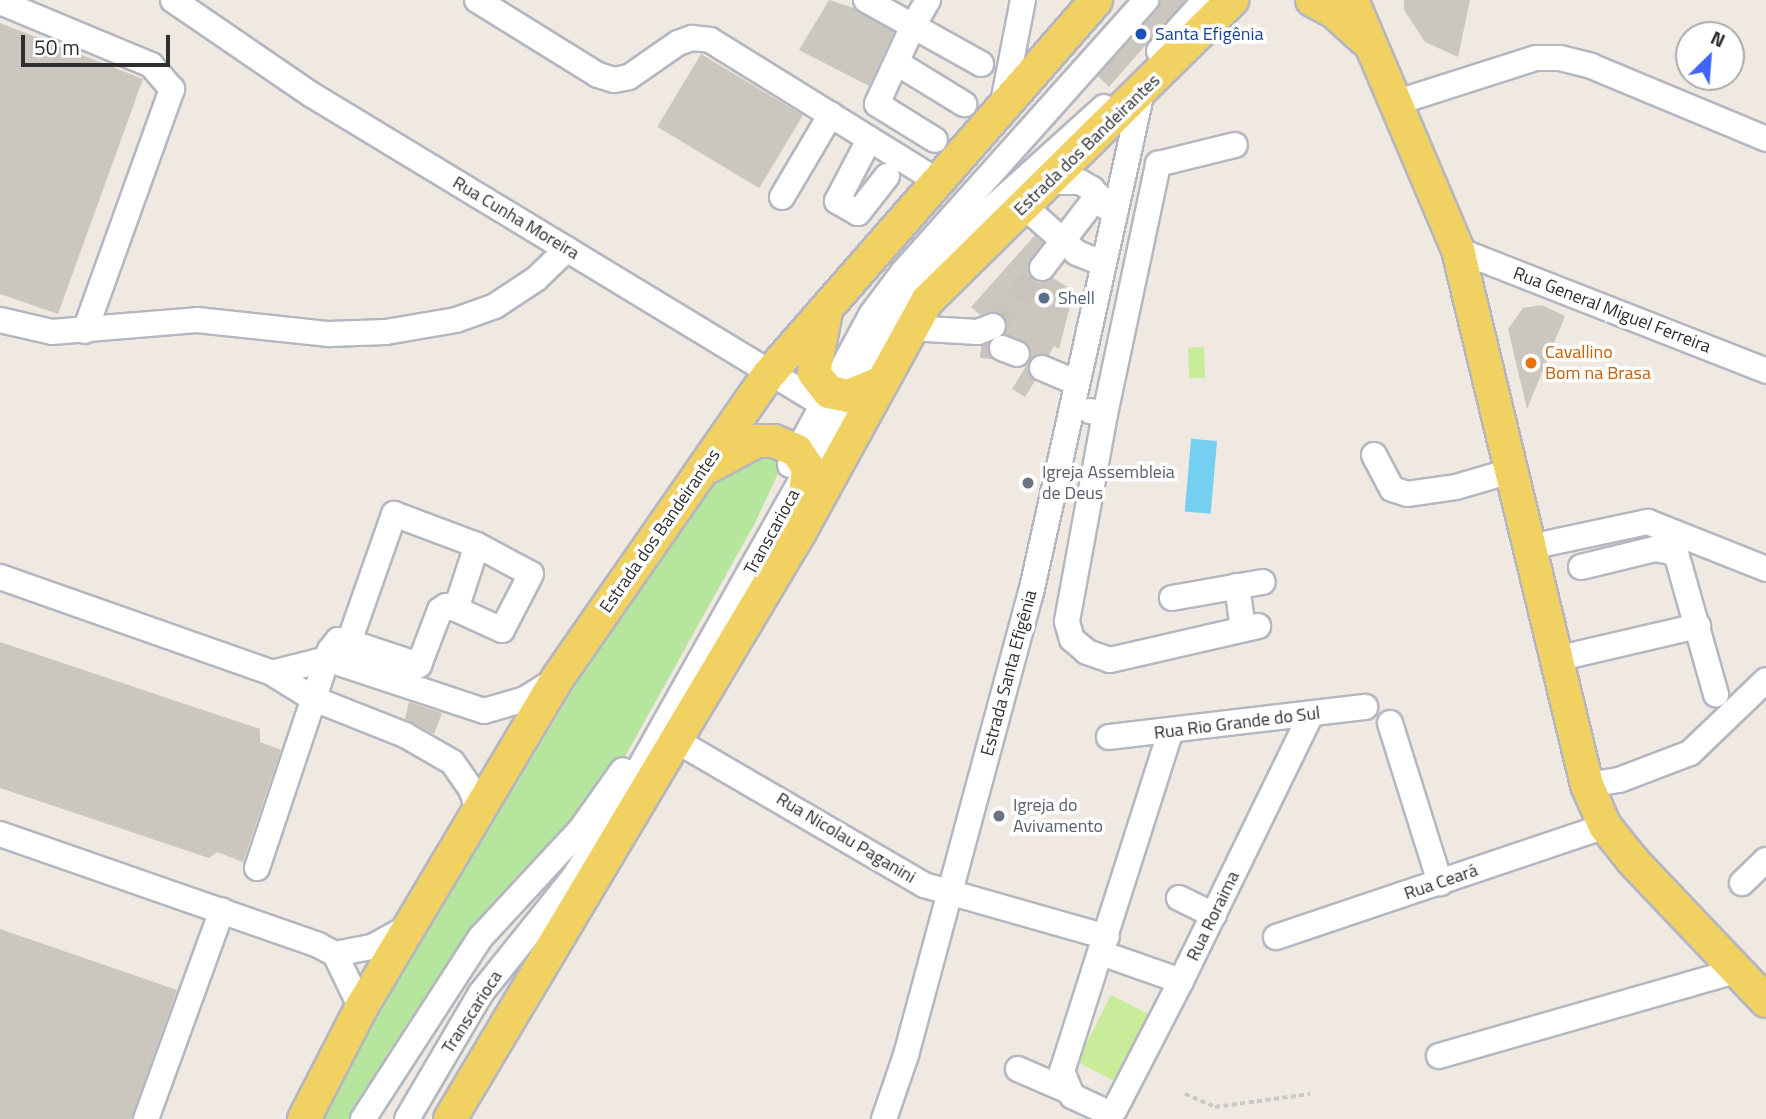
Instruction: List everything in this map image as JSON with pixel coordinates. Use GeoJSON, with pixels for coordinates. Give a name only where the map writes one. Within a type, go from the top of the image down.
{"type":"FeatureCollection","features":[{"type":"Feature","properties":{"kind":"main road","name":"Estrada dos Bandeirantes"},"geometry":{"type":"LineString","coordinates":[[304,1119],[361,1008],[557,679],[770,373],[1096,0]]}},
{"type":"Feature","properties":{"kind":"main road","name":"Estrada dos Bandeirantes"},"geometry":{"type":"LineString","coordinates":[[450,1119],[800,532],[848,398],[922,330],[927,301],[1051,182],[1232,0]]}},
{"type":"Feature","properties":{"kind":"main road"},"geometry":{"type":"LineString","coordinates":[[1312,0],[1333,11],[1374,48]]}},
{"type":"Feature","properties":{"kind":"main road"},"geometry":{"type":"LineString","coordinates":[[1352,0],[1398,102],[1458,250],[1587,785],[1605,826],[1766,1001]]}},
{"type":"Feature","properties":{"kind":"main road"},"geometry":{"type":"LineString","coordinates":[[1373,0],[1374,48]]}},
{"type":"Feature","properties":{"kind":"main road"},"geometry":{"type":"LineString","coordinates":[[828,304],[814,373],[848,398]]}},
{"type":"Feature","properties":{"kind":"main road"},"geometry":{"type":"LineString","coordinates":[[705,469],[757,440],[774,441],[802,459],[800,532]]}},
{"type":"Feature","properties":{"kind":"street","name":"Rua Cunha Moreira"},"geometry":{"type":"LineString","coordinates":[[173,0],[312,94],[770,373],[848,398]]}},
{"type":"Feature","properties":{"kind":"street"},"geometry":{"type":"LineString","coordinates":[[477,0],[597,75],[614,80],[629,77],[678,43],[692,38],[710,40],[937,181]]}},
{"type":"Feature","properties":{"kind":"street"},"geometry":{"type":"LineString","coordinates":[[866,0],[981,64]]}},
{"type":"Feature","properties":{"kind":"street"},"geometry":{"type":"LineString","coordinates":[[928,0],[876,101],[935,140]]}},
{"type":"Feature","properties":{"kind":"street"},"geometry":{"type":"LineString","coordinates":[[1002,108],[1023,0]]}},
{"type":"Feature","properties":{"kind":"street","name":"Transcarioca"},"geometry":{"type":"LineString","coordinates":[[848,398],[871,315],[904,272],[1146,0]]}},
{"type":"Feature","properties":{"kind":"street","name":"Transcarioca"},"geometry":{"type":"LineString","coordinates":[[363,1119],[480,938],[581,829],[625,767],[802,459],[848,398],[899,306],[925,274],[1111,100],[1205,0]]}},
{"type":"Feature","properties":{"kind":"street"},"geometry":{"type":"LineString","coordinates":[[0,2],[151,65],[172,89],[85,331]]}},
{"type":"Feature","properties":{"kind":"street"},"geometry":{"type":"LineString","coordinates":[[1398,102],[1536,58],[1560,58],[1591,66],[1766,139]]}},
{"type":"Feature","properties":{"kind":"street"},"geometry":{"type":"LineString","coordinates":[[897,63],[964,104]]}},
{"type":"Feature","properties":{"kind":"street","name":"Estrada Santa Efigênia"},"geometry":{"type":"LineString","coordinates":[[884,1119],[1031,593],[1111,221],[1142,92]]}},
{"type":"Feature","properties":{"kind":"street"},"geometry":{"type":"LineString","coordinates":[[782,197],[831,114]]}},
{"type":"Feature","properties":{"kind":"street"},"geometry":{"type":"LineString","coordinates":[[869,140],[837,201],[858,213],[887,176]]}},
{"type":"Feature","properties":{"kind":"street"},"geometry":{"type":"LineString","coordinates":[[1235,145],[1158,164],[1105,414],[1067,622],[1072,639],[1087,652],[1110,660],[1250,627],[1237,586]]}},
{"type":"Feature","properties":{"kind":"street"},"geometry":{"type":"LineString","coordinates":[[1051,182],[1080,182],[1098,195],[1111,221]]}},
{"type":"Feature","properties":{"kind":"street"},"geometry":{"type":"LineString","coordinates":[[1042,268],[1098,195]]}},
{"type":"Feature","properties":{"kind":"street"},"geometry":{"type":"LineString","coordinates":[[1025,207],[1063,242],[1102,263]]}},
{"type":"Feature","properties":{"kind":"street"},"geometry":{"type":"LineString","coordinates":[[0,320],[28,330],[85,331],[197,320],[329,334],[386,332],[456,320],[495,306],[537,279],[567,249]]}},
{"type":"Feature","properties":{"kind":"street","name":"Rua General Miguel Ferreira"},"geometry":{"type":"LineString","coordinates":[[1458,250],[1766,370]]}},
{"type":"Feature","properties":{"kind":"street"},"geometry":{"type":"LineString","coordinates":[[922,330],[998,344]]}},
{"type":"Feature","properties":{"kind":"street"},"geometry":{"type":"LineString","coordinates":[[1042,368],[1105,414]]}},
{"type":"Feature","properties":{"kind":"street"},"geometry":{"type":"LineString","coordinates":[[1374,455],[1392,489],[1407,494],[1455,487],[1511,471]]}},
{"type":"Feature","properties":{"kind":"street","name":"Transcarioca"},"geometry":{"type":"LineString","coordinates":[[407,1119],[481,993],[574,877],[612,817],[802,459]]}},
{"type":"Feature","properties":{"kind":"street"},"geometry":{"type":"LineString","coordinates":[[257,868],[327,659],[338,640],[419,665],[440,610],[446,606],[456,609],[502,630],[531,574],[477,545],[394,514],[349,642]]}},
{"type":"Feature","properties":{"kind":"street"},"geometry":{"type":"LineString","coordinates":[[1530,547],[1648,522],[1766,569]]}},
{"type":"Feature","properties":{"kind":"street"},"geometry":{"type":"LineString","coordinates":[[456,609],[477,545]]}},
{"type":"Feature","properties":{"kind":"street"},"geometry":{"type":"LineString","coordinates":[[1581,567],[1662,548],[1676,553],[1716,694]]}},
{"type":"Feature","properties":{"kind":"street"},"geometry":{"type":"LineString","coordinates":[[0,577],[272,673],[314,699],[405,734],[452,762],[471,789],[479,813]]}},
{"type":"Feature","properties":{"kind":"street"},"geometry":{"type":"LineString","coordinates":[[1172,598],[1263,582]]}},
{"type":"Feature","properties":{"kind":"street"},"geometry":{"type":"LineString","coordinates":[[1556,659],[1698,626]]}},
{"type":"Feature","properties":{"kind":"street"},"geometry":{"type":"LineString","coordinates":[[272,673],[327,659],[484,711],[525,699],[557,679]]}},
{"type":"Feature","properties":{"kind":"street"},"geometry":{"type":"LineString","coordinates":[[1587,785],[1619,780],[1690,753],[1766,680]]}},
{"type":"Feature","properties":{"kind":"street","name":"Rua Rio Grande do Sul"},"geometry":{"type":"LineString","coordinates":[[1109,737],[1170,733],[1365,707]]}},
{"type":"Feature","properties":{"kind":"street","name":"Rua Roraima"},"geometry":{"type":"LineString","coordinates":[[1113,1114],[1214,915],[1311,714]]}},
{"type":"Feature","properties":{"kind":"street"},"geometry":{"type":"LineString","coordinates":[[1390,723],[1440,883]]}},
{"type":"Feature","properties":{"kind":"street"},"geometry":{"type":"LineString","coordinates":[[1066,1090],[1062,1071],[1170,733]]}},
{"type":"Feature","properties":{"kind":"street","name":"Rua Nicolau Paganini"},"geometry":{"type":"LineString","coordinates":[[675,740],[925,885],[1104,945],[1181,981]]}},
{"type":"Feature","properties":{"kind":"street","name":"Rua Ceará"},"geometry":{"type":"LineString","coordinates":[[1276,937],[1605,826]]}},
{"type":"Feature","properties":{"kind":"street"},"geometry":{"type":"LineString","coordinates":[[0,834],[222,910],[335,954],[372,947],[412,924]]}},
{"type":"Feature","properties":{"kind":"street"},"geometry":{"type":"LineString","coordinates":[[1742,883],[1766,860]]}},
{"type":"Feature","properties":{"kind":"street"},"geometry":{"type":"LineString","coordinates":[[1179,898],[1214,915]]}},
{"type":"Feature","properties":{"kind":"street"},"geometry":{"type":"LineString","coordinates":[[146,1119],[222,910]]}},
{"type":"Feature","properties":{"kind":"street"},"geometry":{"type":"LineString","coordinates":[[335,954],[361,1008]]}},
{"type":"Feature","properties":{"kind":"street"},"geometry":{"type":"LineString","coordinates":[[1439,1056],[1739,970]]}},
{"type":"Feature","properties":{"kind":"street"},"geometry":{"type":"LineString","coordinates":[[1017,1069],[1113,1114]]}},
{"type":"Feature","properties":{"kind":"path"},"geometry":{"type":"LineString","coordinates":[[1185,1094],[1215,1107],[1310,1094]]}},
{"type":"Feature","properties":{"kind":"green space"},"geometry":{"type":"Polygon","coordinates":[[[1204,347],[1205,378],[1189,379],[1188,348],[1204,347]]]}},
{"type":"Feature","properties":{"kind":"green space"},"geometry":{"type":"Polygon","coordinates":[[[725,453],[787,454],[756,521],[613,778],[355,1119],[315,1119],[601,643],[725,453]]]}},
{"type":"Feature","properties":{"kind":"green space"},"geometry":{"type":"Polygon","coordinates":[[[1111,995],[1148,1014],[1114,1081],[1077,1062],[1111,995]]]}},
{"type":"Feature","properties":{"kind":"water"},"geometry":{"type":"Polygon","coordinates":[[[1191,439],[1217,441],[1211,514],[1185,511],[1191,439]]]}},
{"type":"Feature","properties":{"kind":"building"},"geometry":{"type":"Polygon","coordinates":[[[829,0],[854,8],[894,32],[869,86],[799,50],[829,0]]]}},
{"type":"Feature","properties":{"kind":"building"},"geometry":{"type":"Polygon","coordinates":[[[1160,0],[1185,0],[1109,87],[1098,76],[1157,10],[1160,0]]]}},
{"type":"Feature","properties":{"kind":"building"},"geometry":{"type":"Polygon","coordinates":[[[1404,0],[1470,0],[1458,57],[1425,42],[1404,10],[1404,0]]]}},
{"type":"Feature","properties":{"kind":"building"},"geometry":{"type":"Polygon","coordinates":[[[0,23],[143,79],[58,314],[0,294],[0,23]]]}},
{"type":"Feature","properties":{"kind":"building"},"geometry":{"type":"Polygon","coordinates":[[[701,54],[803,115],[759,188],[657,127],[701,54]]]}},
{"type":"Feature","properties":{"kind":"building"},"geometry":{"type":"Polygon","coordinates":[[[1035,235],[1043,243],[1030,260],[1029,274],[1039,283],[1053,278],[1074,291],[1059,349],[1054,346],[1049,355],[1031,359],[1028,344],[1005,334],[1003,315],[994,311],[980,315],[971,307],[1035,235]]]}},
{"type":"Feature","properties":{"kind":"building","name":"Cavallino Bom na Brasa"},"geometry":{"type":"Polygon","coordinates":[[[1542,305],[1565,316],[1527,409],[1508,329],[1523,308],[1542,305]]]}},
{"type":"Feature","properties":{"kind":"building"},"geometry":{"type":"Polygon","coordinates":[[[1028,363],[1035,381],[1025,397],[1012,389],[1028,363]]]}},
{"type":"Feature","properties":{"kind":"building"},"geometry":{"type":"Polygon","coordinates":[[[0,642],[260,729],[260,742],[281,750],[243,862],[217,852],[209,858],[0,788],[0,642]]]}},
{"type":"Feature","properties":{"kind":"building"},"geometry":{"type":"Polygon","coordinates":[[[409,702],[442,713],[434,734],[405,719],[409,702]]]}},
{"type":"Feature","properties":{"kind":"building"},"geometry":{"type":"Polygon","coordinates":[[[0,929],[177,990],[131,1119],[0,1119],[0,929]]]}},
{"type":"Feature","properties":{"kind":"tunnel"},"geometry":{"type":"LineString","coordinates":[[993,326],[1042,268]]}},
{"type":"Feature","properties":{"kind":"tunnel"},"geometry":{"type":"LineString","coordinates":[[981,346],[1002,348]]}},
{"type":"Feature","properties":{"kind":"place","name":"Santa Efigênia"},"geometry":{"type":"Point","coordinates":[1141,34]}},
{"type":"Feature","properties":{"kind":"place","name":"Shell"},"geometry":{"type":"Point","coordinates":[1044,298]}},
{"type":"Feature","properties":{"kind":"place","name":"Cavallino Bom na Brasa"},"geometry":{"type":"Point","coordinates":[1531,363]}},
{"type":"Feature","properties":{"kind":"place","name":"Igreja Assembleia de Deus"},"geometry":{"type":"Point","coordinates":[1028,483]}},
{"type":"Feature","properties":{"kind":"place","name":"Igreja do Avivamento"},"geometry":{"type":"Point","coordinates":[999,816]}}]}
